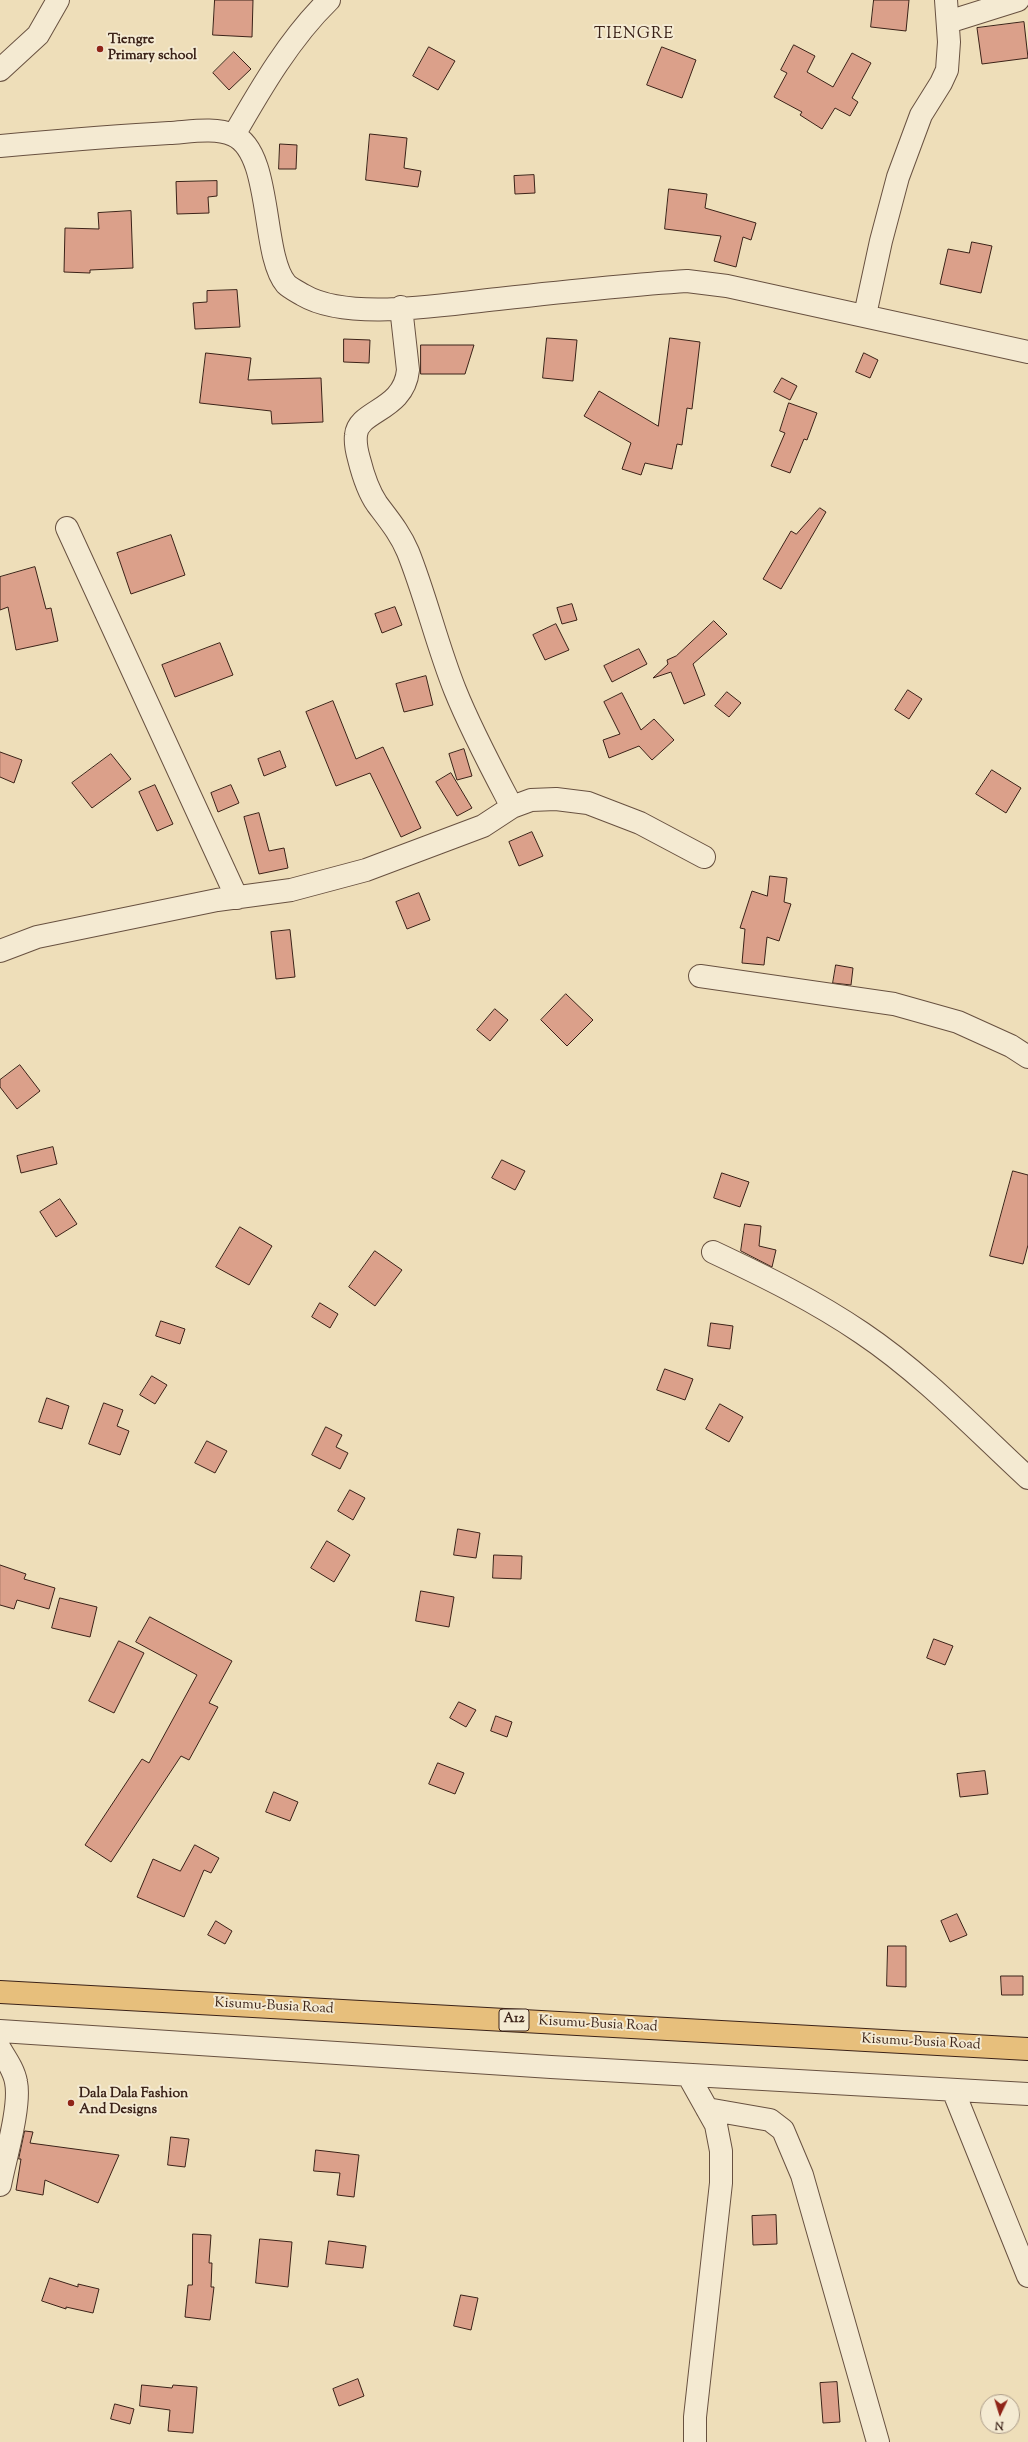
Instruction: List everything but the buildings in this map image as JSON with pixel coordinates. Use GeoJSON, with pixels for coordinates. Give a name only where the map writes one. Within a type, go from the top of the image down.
{"type":"FeatureCollection","features":[{"type":"Feature","properties":{"kind":"highway","name":"Kisumu-Busia Road"},"geometry":{"type":"LineString","coordinates":[[0,1992],[1028,2049]]}},
{"type":"Feature","properties":{"kind":"street"},"geometry":{"type":"LineString","coordinates":[[0,70],[38,36],[58,0]]}},
{"type":"Feature","properties":{"kind":"street"},"geometry":{"type":"LineString","coordinates":[[234,135],[263,85],[316,13],[329,0]]}},
{"type":"Feature","properties":{"kind":"street"},"geometry":{"type":"LineString","coordinates":[[865,315],[881,241],[898,178],[921,115],[941,83],[947,70],[948,22],[946,0]]}},
{"type":"Feature","properties":{"kind":"street"},"geometry":{"type":"LineString","coordinates":[[948,22],[1018,0]]}},
{"type":"Feature","properties":{"kind":"street"},"geometry":{"type":"LineString","coordinates":[[0,146],[106,136],[208,131],[234,135],[250,150],[263,191],[278,267],[286,283],[303,296],[328,306],[358,308],[401,307],[687,281],[727,286],[865,315],[1028,352]]}},
{"type":"Feature","properties":{"kind":"street"},"geometry":{"type":"LineString","coordinates":[[401,307],[408,370],[404,390],[396,399],[362,422],[357,429],[356,447],[364,479],[377,503],[401,537],[408,553],[455,690],[480,746],[512,807]]}},
{"type":"Feature","properties":{"kind":"street"},"geometry":{"type":"LineString","coordinates":[[67,528],[237,898]]}},
{"type":"Feature","properties":{"kind":"street"},"geometry":{"type":"LineString","coordinates":[[0,951],[37,937],[237,898],[292,890],[366,870],[483,826],[512,807],[531,800],[556,799],[588,803],[640,824],[704,857]]}},
{"type":"Feature","properties":{"kind":"street"},"geometry":{"type":"LineString","coordinates":[[700,976],[894,1004],[958,1022],[1011,1046],[1028,1057]]}},
{"type":"Feature","properties":{"kind":"street"},"geometry":{"type":"LineString","coordinates":[[713,1252],[789,1288],[862,1333],[919,1377],[1028,1478]]}},
{"type":"Feature","properties":{"kind":"street"},"geometry":{"type":"LineString","coordinates":[[0,2031],[688,2075],[1028,2094]]}},
{"type":"Feature","properties":{"kind":"street"},"geometry":{"type":"LineString","coordinates":[[0,2049],[10,2064],[16,2082],[15,2108],[0,2185]]}},
{"type":"Feature","properties":{"kind":"street"},"geometry":{"type":"LineString","coordinates":[[688,2075],[716,2126],[721,2151],[721,2183],[695,2417],[695,2442]]}},
{"type":"Feature","properties":{"kind":"street"},"geometry":{"type":"LineString","coordinates":[[953,2090],[1028,2276]]}},
{"type":"Feature","properties":{"kind":"street"},"geometry":{"type":"LineString","coordinates":[[707,2109],[770,2120],[783,2130],[802,2176],[878,2442]]}},
{"type":"Feature","properties":{"kind":"place","name":"Tiengre Primary school"},"geometry":{"type":"Point","coordinates":[100,49]}},
{"type":"Feature","properties":{"kind":"place","name":"Dala Dala Fashion And Designs"},"geometry":{"type":"Point","coordinates":[71,2103]}},
{"type":"Feature","properties":{"kind":"district","name":"TIENGRE"},"geometry":{"type":"Point","coordinates":[634,35]}}]}
